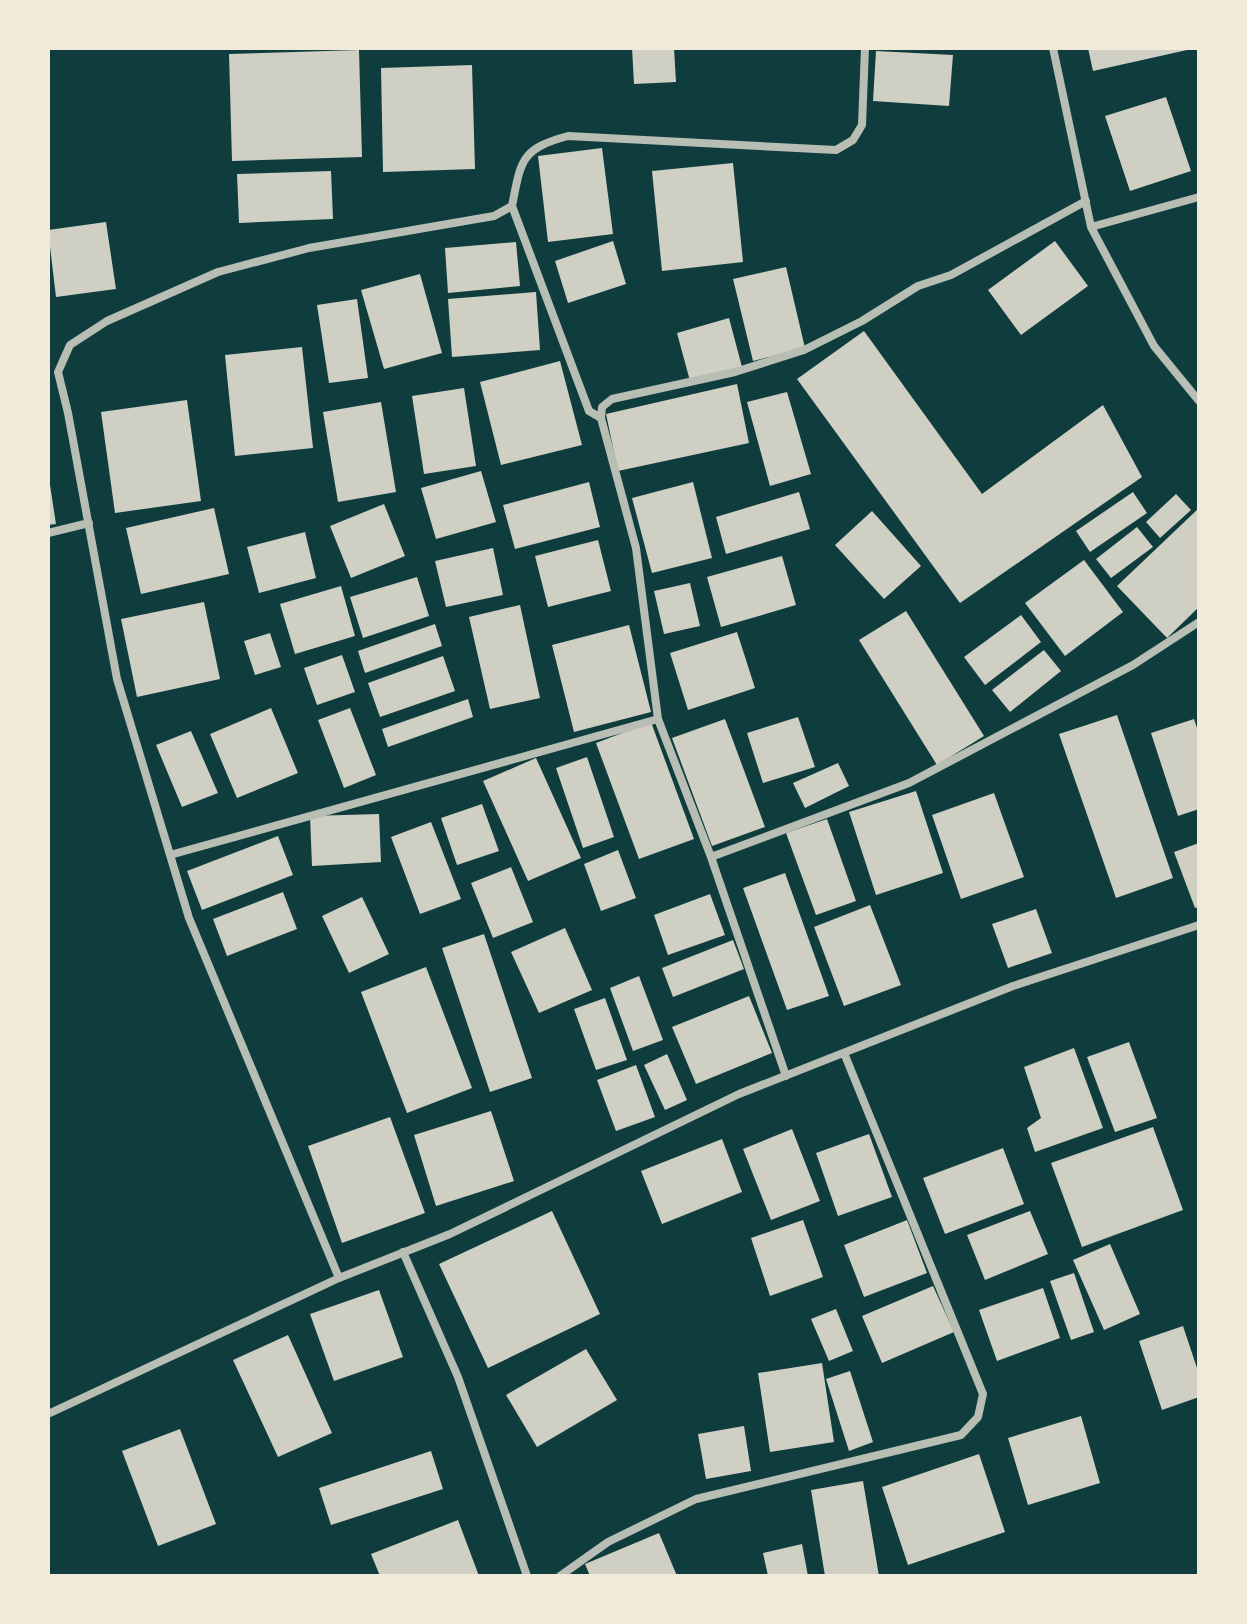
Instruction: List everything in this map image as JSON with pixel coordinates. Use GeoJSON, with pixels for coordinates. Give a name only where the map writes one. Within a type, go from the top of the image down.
{"type":"FeatureCollection","features":[{"type":"Feature","properties":{"kind":"street"},"geometry":{"type":"LineString","coordinates":[[601,418],[589,411],[512,206],[527,153],[546,142],[568,136],[836,150],[853,140],[862,125],[865,48]]}},
{"type":"Feature","properties":{"kind":"street"},"geometry":{"type":"LineString","coordinates":[[1053,48],[1091,227],[1154,346],[1199,401]]}},
{"type":"Feature","properties":{"kind":"street"},"geometry":{"type":"LineString","coordinates":[[1091,227],[1199,197]]}},
{"type":"Feature","properties":{"kind":"street"},"geometry":{"type":"LineString","coordinates":[[786,1076],[711,857],[658,719],[636,548],[601,418],[602,407],[612,399],[735,372],[804,350],[862,321],[918,286],[951,275],[1086,201]]}},
{"type":"Feature","properties":{"kind":"street"},"geometry":{"type":"LineString","coordinates":[[339,1278],[189,918],[117,679],[58,372],[70,345],[107,321],[218,272],[309,248],[494,216],[512,206]]}},
{"type":"Feature","properties":{"kind":"street"},"geometry":{"type":"LineString","coordinates":[[48,533],[89,523]]}},
{"type":"Feature","properties":{"kind":"street"},"geometry":{"type":"LineString","coordinates":[[711,857],[909,783],[1133,665],[1199,622]]}},
{"type":"Feature","properties":{"kind":"street"},"geometry":{"type":"LineString","coordinates":[[170,855],[658,719]]}},
{"type":"Feature","properties":{"kind":"street"},"geometry":{"type":"LineString","coordinates":[[48,1414],[339,1278],[450,1234],[739,1094],[1013,986],[1199,925]]}},
{"type":"Feature","properties":{"kind":"street"},"geometry":{"type":"LineString","coordinates":[[560,1576],[608,1542],[696,1499],[961,1435],[978,1417],[983,1394],[844,1053]]}},
{"type":"Feature","properties":{"kind":"street"},"geometry":{"type":"LineString","coordinates":[[403,1252],[458,1377],[527,1576]]}},
{"type":"Feature","properties":{"kind":"building"},"geometry":{"type":"Polygon","coordinates":[[[632,48],[674,48],[676,82],[634,84],[632,48]]]}},
{"type":"Feature","properties":{"kind":"building"},"geometry":{"type":"Polygon","coordinates":[[[1088,48],[1187,48],[1187,50],[1093,71],[1088,48]]]}},
{"type":"Feature","properties":{"kind":"building"},"geometry":{"type":"Polygon","coordinates":[[[359,50],[362,157],[232,161],[229,54],[359,50]]]}},
{"type":"Feature","properties":{"kind":"building"},"geometry":{"type":"Polygon","coordinates":[[[876,51],[953,55],[949,106],[873,101],[876,51]]]}},
{"type":"Feature","properties":{"kind":"building"},"geometry":{"type":"Polygon","coordinates":[[[472,65],[475,169],[383,172],[381,68],[472,65]]]}},
{"type":"Feature","properties":{"kind":"building"},"geometry":{"type":"Polygon","coordinates":[[[1166,97],[1191,171],[1130,191],[1105,116],[1166,97]]]}},
{"type":"Feature","properties":{"kind":"building"},"geometry":{"type":"Polygon","coordinates":[[[602,148],[613,234],[548,242],[538,156],[602,148]]]}},
{"type":"Feature","properties":{"kind":"building"},"geometry":{"type":"Polygon","coordinates":[[[733,163],[743,262],[662,271],[652,171],[733,163]]]}},
{"type":"Feature","properties":{"kind":"building"},"geometry":{"type":"Polygon","coordinates":[[[331,171],[333,219],[239,223],[237,174],[331,171]]]}},
{"type":"Feature","properties":{"kind":"building"},"geometry":{"type":"Polygon","coordinates":[[[106,222],[116,289],[56,297],[48,230],[106,222]]]}},
{"type":"Feature","properties":{"kind":"building"},"geometry":{"type":"Polygon","coordinates":[[[613,241],[626,284],[568,303],[555,261],[613,241]]]}},
{"type":"Feature","properties":{"kind":"building"},"geometry":{"type":"Polygon","coordinates":[[[1055,241],[1088,286],[1021,335],[988,290],[1055,241]]]}},
{"type":"Feature","properties":{"kind":"building"},"geometry":{"type":"Polygon","coordinates":[[[516,242],[520,286],[448,293],[445,248],[516,242]]]}},
{"type":"Feature","properties":{"kind":"building"},"geometry":{"type":"Polygon","coordinates":[[[786,267],[805,348],[753,361],[733,279],[786,267]]]}},
{"type":"Feature","properties":{"kind":"building"},"geometry":{"type":"Polygon","coordinates":[[[420,274],[442,353],[384,369],[361,290],[420,274]]]}},
{"type":"Feature","properties":{"kind":"building"},"geometry":{"type":"Polygon","coordinates":[[[536,292],[540,350],[452,357],[448,299],[536,292]]]}},
{"type":"Feature","properties":{"kind":"building"},"geometry":{"type":"Polygon","coordinates":[[[357,299],[368,378],[329,383],[317,305],[357,299]]]}},
{"type":"Feature","properties":{"kind":"building"},"geometry":{"type":"Polygon","coordinates":[[[729,318],[742,367],[690,381],[677,333],[729,318]]]}},
{"type":"Feature","properties":{"kind":"building"},"geometry":{"type":"Polygon","coordinates":[[[864,331],[982,494],[1103,405],[1142,477],[960,603],[797,379],[864,331]]]}},
{"type":"Feature","properties":{"kind":"building"},"geometry":{"type":"Polygon","coordinates":[[[302,347],[313,448],[235,456],[225,355],[302,347]]]}},
{"type":"Feature","properties":{"kind":"building"},"geometry":{"type":"Polygon","coordinates":[[[560,361],[582,445],[501,465],[480,382],[560,361]]]}},
{"type":"Feature","properties":{"kind":"building"},"geometry":{"type":"Polygon","coordinates":[[[737,384],[749,443],[618,471],[606,414],[737,384]]]}},
{"type":"Feature","properties":{"kind":"building"},"geometry":{"type":"Polygon","coordinates":[[[464,388],[476,466],[424,474],[412,396],[464,388]]]}},
{"type":"Feature","properties":{"kind":"building"},"geometry":{"type":"Polygon","coordinates":[[[787,392],[811,474],[770,486],[747,402],[787,392]]]}},
{"type":"Feature","properties":{"kind":"building"},"geometry":{"type":"Polygon","coordinates":[[[187,400],[201,501],[115,513],[101,412],[187,400]]]}},
{"type":"Feature","properties":{"kind":"building"},"geometry":{"type":"Polygon","coordinates":[[[381,402],[396,492],[338,502],[323,412],[381,402]]]}},
{"type":"Feature","properties":{"kind":"building"},"geometry":{"type":"Polygon","coordinates":[[[481,471],[496,522],[436,539],[421,488],[481,471]]]}},
{"type":"Feature","properties":{"kind":"building"},"geometry":{"type":"Polygon","coordinates":[[[48,472],[56,524],[48,525],[48,472]]]}},
{"type":"Feature","properties":{"kind":"building"},"geometry":{"type":"Polygon","coordinates":[[[589,482],[600,527],[515,549],[503,505],[589,482]]]}},
{"type":"Feature","properties":{"kind":"building"},"geometry":{"type":"Polygon","coordinates":[[[693,482],[712,558],[652,573],[632,498],[693,482]]]}},
{"type":"Feature","properties":{"kind":"building"},"geometry":{"type":"Polygon","coordinates":[[[799,492],[810,529],[726,554],[716,517],[799,492]]]}},
{"type":"Feature","properties":{"kind":"building"},"geometry":{"type":"Polygon","coordinates":[[[1133,492],[1147,513],[1090,552],[1076,531],[1133,492]]]}},
{"type":"Feature","properties":{"kind":"building"},"geometry":{"type":"Polygon","coordinates":[[[1176,494],[1191,510],[1160,538],[1146,522],[1176,494]]]}},
{"type":"Feature","properties":{"kind":"building"},"geometry":{"type":"Polygon","coordinates":[[[384,504],[405,556],[351,578],[330,526],[384,504]]]}},
{"type":"Feature","properties":{"kind":"building"},"geometry":{"type":"Polygon","coordinates":[[[214,508],[229,574],[141,594],[126,528],[214,508]]]}},
{"type":"Feature","properties":{"kind":"building"},"geometry":{"type":"Polygon","coordinates":[[[1199,508],[1199,607],[1167,638],[1117,586],[1199,508]]]}},
{"type":"Feature","properties":{"kind":"building"},"geometry":{"type":"Polygon","coordinates":[[[872,511],[921,566],[884,599],[835,545],[872,511]]]}},
{"type":"Feature","properties":{"kind":"building"},"geometry":{"type":"Polygon","coordinates":[[[1137,527],[1153,547],[1111,578],[1096,559],[1137,527]]]}},
{"type":"Feature","properties":{"kind":"building"},"geometry":{"type":"Polygon","coordinates":[[[305,532],[316,578],[259,593],[247,547],[305,532]]]}},
{"type":"Feature","properties":{"kind":"building"},"geometry":{"type":"Polygon","coordinates":[[[598,540],[611,591],[548,607],[535,556],[598,540]]]}},
{"type":"Feature","properties":{"kind":"building"},"geometry":{"type":"Polygon","coordinates":[[[493,548],[503,595],[446,607],[435,561],[493,548]]]}},
{"type":"Feature","properties":{"kind":"building"},"geometry":{"type":"Polygon","coordinates":[[[782,556],[796,605],[721,627],[707,577],[782,556]]]}},
{"type":"Feature","properties":{"kind":"building"},"geometry":{"type":"Polygon","coordinates":[[[1084,560],[1123,612],[1065,656],[1025,603],[1084,560]]]}},
{"type":"Feature","properties":{"kind":"building"},"geometry":{"type":"Polygon","coordinates":[[[417,577],[429,616],[363,638],[350,597],[417,577]]]}},
{"type":"Feature","properties":{"kind":"building"},"geometry":{"type":"Polygon","coordinates":[[[690,583],[700,626],[664,634],[654,591],[690,583]]]}},
{"type":"Feature","properties":{"kind":"building"},"geometry":{"type":"Polygon","coordinates":[[[341,586],[355,636],[295,654],[280,604],[341,586]]]}},
{"type":"Feature","properties":{"kind":"building"},"geometry":{"type":"Polygon","coordinates":[[[204,602],[220,679],[137,697],[121,619],[204,602]]]}},
{"type":"Feature","properties":{"kind":"building"},"geometry":{"type":"Polygon","coordinates":[[[520,605],[540,698],[490,709],[469,617],[520,605]]]}},
{"type":"Feature","properties":{"kind":"building"},"geometry":{"type":"Polygon","coordinates":[[[906,611],[984,736],[937,765],[859,640],[906,611]]]}},
{"type":"Feature","properties":{"kind":"building"},"geometry":{"type":"Polygon","coordinates":[[[1021,615],[1041,642],[985,685],[964,657],[1021,615]]]}},
{"type":"Feature","properties":{"kind":"building"},"geometry":{"type":"Polygon","coordinates":[[[435,624],[442,646],[365,673],[358,651],[435,624]]]}},
{"type":"Feature","properties":{"kind":"building"},"geometry":{"type":"Polygon","coordinates":[[[629,625],[651,712],[574,732],[552,645],[629,625]]]}},
{"type":"Feature","properties":{"kind":"building"},"geometry":{"type":"Polygon","coordinates":[[[737,632],[755,688],[688,710],[670,653],[737,632]]]}},
{"type":"Feature","properties":{"kind":"building"},"geometry":{"type":"Polygon","coordinates":[[[270,633],[281,667],[255,675],[244,641],[270,633]]]}},
{"type":"Feature","properties":{"kind":"building"},"geometry":{"type":"Polygon","coordinates":[[[1044,650],[1061,671],[1010,712],[992,690],[1044,650]]]}},
{"type":"Feature","properties":{"kind":"building"},"geometry":{"type":"Polygon","coordinates":[[[342,655],[355,692],[317,705],[304,668],[342,655]]]}},
{"type":"Feature","properties":{"kind":"building"},"geometry":{"type":"Polygon","coordinates":[[[443,656],[455,691],[380,717],[368,683],[443,656]]]}},
{"type":"Feature","properties":{"kind":"building"},"geometry":{"type":"Polygon","coordinates":[[[468,699],[473,717],[388,747],[382,729],[468,699]]]}},
{"type":"Feature","properties":{"kind":"building"},"geometry":{"type":"Polygon","coordinates":[[[271,708],[298,773],[237,798],[210,734],[271,708]]]}},
{"type":"Feature","properties":{"kind":"building"},"geometry":{"type":"Polygon","coordinates":[[[350,708],[376,775],[344,788],[318,720],[350,708]]]}},
{"type":"Feature","properties":{"kind":"building"},"geometry":{"type":"Polygon","coordinates":[[[1117,715],[1173,878],[1116,898],[1059,734],[1117,715]]]}},
{"type":"Feature","properties":{"kind":"building"},"geometry":{"type":"Polygon","coordinates":[[[798,717],[815,767],[763,783],[747,733],[798,717]]]}},
{"type":"Feature","properties":{"kind":"building"},"geometry":{"type":"Polygon","coordinates":[[[725,719],[765,827],[712,846],[672,738],[725,719]]]}},
{"type":"Feature","properties":{"kind":"building"},"geometry":{"type":"Polygon","coordinates":[[[1194,719],[1199,734],[1199,809],[1178,816],[1151,733],[1194,719]]]}},
{"type":"Feature","properties":{"kind":"building"},"geometry":{"type":"Polygon","coordinates":[[[651,722],[694,839],[639,859],[596,743],[651,722]]]}},
{"type":"Feature","properties":{"kind":"building"},"geometry":{"type":"Polygon","coordinates":[[[191,731],[218,793],[182,807],[156,745],[191,731]]]}},
{"type":"Feature","properties":{"kind":"building"},"geometry":{"type":"Polygon","coordinates":[[[587,757],[614,837],[583,848],[556,768],[587,757]]]}},
{"type":"Feature","properties":{"kind":"building"},"geometry":{"type":"Polygon","coordinates":[[[536,758],[581,858],[528,881],[483,781],[536,758]]]}},
{"type":"Feature","properties":{"kind":"building"},"geometry":{"type":"Polygon","coordinates":[[[838,763],[849,786],[805,808],[793,783],[838,763]]]}},
{"type":"Feature","properties":{"kind":"building"},"geometry":{"type":"Polygon","coordinates":[[[916,791],[943,873],[876,895],[849,812],[916,791]]]}},
{"type":"Feature","properties":{"kind":"building"},"geometry":{"type":"Polygon","coordinates":[[[994,793],[1024,877],[961,899],[932,815],[994,793]]]}},
{"type":"Feature","properties":{"kind":"building"},"geometry":{"type":"Polygon","coordinates":[[[482,804],[499,851],[457,865],[441,818],[482,804]]]}},
{"type":"Feature","properties":{"kind":"building"},"geometry":{"type":"Polygon","coordinates":[[[379,814],[381,862],[312,866],[310,816],[379,814]]]}},
{"type":"Feature","properties":{"kind":"building"},"geometry":{"type":"Polygon","coordinates":[[[827,819],[856,901],[816,915],[786,833],[827,819]]]}},
{"type":"Feature","properties":{"kind":"building"},"geometry":{"type":"Polygon","coordinates":[[[431,822],[461,899],[420,914],[391,837],[431,822]]]}},
{"type":"Feature","properties":{"kind":"building"},"geometry":{"type":"Polygon","coordinates":[[[278,836],[293,875],[202,910],[187,871],[278,836]]]}},
{"type":"Feature","properties":{"kind":"building"},"geometry":{"type":"Polygon","coordinates":[[[1199,843],[1199,907],[1195,908],[1174,852],[1199,843]]]}},
{"type":"Feature","properties":{"kind":"building"},"geometry":{"type":"Polygon","coordinates":[[[618,850],[636,898],[601,911],[584,864],[618,850]]]}},
{"type":"Feature","properties":{"kind":"building"},"geometry":{"type":"Polygon","coordinates":[[[511,867],[533,922],[493,938],[471,883],[511,867]]]}},
{"type":"Feature","properties":{"kind":"building"},"geometry":{"type":"Polygon","coordinates":[[[785,873],[829,996],[787,1010],[743,888],[785,873]]]}},
{"type":"Feature","properties":{"kind":"building"},"geometry":{"type":"Polygon","coordinates":[[[283,892],[297,929],[227,956],[213,919],[283,892]]]}},
{"type":"Feature","properties":{"kind":"building"},"geometry":{"type":"Polygon","coordinates":[[[710,894],[725,935],[668,955],[654,915],[710,894]]]}},
{"type":"Feature","properties":{"kind":"building"},"geometry":{"type":"Polygon","coordinates":[[[362,897],[389,954],[349,973],[322,916],[362,897]]]}},
{"type":"Feature","properties":{"kind":"building"},"geometry":{"type":"Polygon","coordinates":[[[870,905],[901,985],[844,1006],[814,927],[870,905]]]}},
{"type":"Feature","properties":{"kind":"building"},"geometry":{"type":"Polygon","coordinates":[[[1036,909],[1052,953],[1008,968],[992,924],[1036,909]]]}},
{"type":"Feature","properties":{"kind":"building"},"geometry":{"type":"Polygon","coordinates":[[[565,928],[592,990],[539,1013],[511,952],[565,928]]]}},
{"type":"Feature","properties":{"kind":"building"},"geometry":{"type":"Polygon","coordinates":[[[484,934],[532,1078],[490,1092],[442,948],[484,934]]]}},
{"type":"Feature","properties":{"kind":"building"},"geometry":{"type":"Polygon","coordinates":[[[733,940],[744,969],[673,997],[662,968],[733,940]]]}},
{"type":"Feature","properties":{"kind":"building"},"geometry":{"type":"Polygon","coordinates":[[[426,967],[472,1088],[407,1113],[361,992],[426,967]]]}},
{"type":"Feature","properties":{"kind":"building"},"geometry":{"type":"Polygon","coordinates":[[[639,976],[663,1040],[633,1051],[610,988],[639,976]]]}},
{"type":"Feature","properties":{"kind":"building"},"geometry":{"type":"Polygon","coordinates":[[[749,996],[772,1053],[696,1084],[672,1027],[749,996]]]}},
{"type":"Feature","properties":{"kind":"building"},"geometry":{"type":"Polygon","coordinates":[[[605,998],[627,1060],[596,1070],[574,1009],[605,998]]]}},
{"type":"Feature","properties":{"kind":"building"},"geometry":{"type":"Polygon","coordinates":[[[1129,1042],[1157,1118],[1115,1132],[1087,1057],[1129,1042]]]}},
{"type":"Feature","properties":{"kind":"building"},"geometry":{"type":"Polygon","coordinates":[[[1074,1048],[1103,1128],[1035,1152],[1027,1128],[1041,1118],[1024,1067],[1074,1048]]]}},
{"type":"Feature","properties":{"kind":"building"},"geometry":{"type":"Polygon","coordinates":[[[667,1054],[687,1100],[665,1110],[644,1065],[667,1054]]]}},
{"type":"Feature","properties":{"kind":"building"},"geometry":{"type":"Polygon","coordinates":[[[636,1065],[655,1117],[616,1131],[597,1080],[636,1065]]]}},
{"type":"Feature","properties":{"kind":"building"},"geometry":{"type":"Polygon","coordinates":[[[491,1111],[514,1181],[436,1206],[414,1135],[491,1111]]]}},
{"type":"Feature","properties":{"kind":"building"},"geometry":{"type":"Polygon","coordinates":[[[390,1117],[425,1213],[342,1243],[308,1146],[390,1117]]]}},
{"type":"Feature","properties":{"kind":"building"},"geometry":{"type":"Polygon","coordinates":[[[1153,1127],[1183,1210],[1082,1247],[1051,1163],[1153,1127]]]}},
{"type":"Feature","properties":{"kind":"building"},"geometry":{"type":"Polygon","coordinates":[[[792,1129],[820,1201],[771,1220],[743,1149],[792,1129]]]}},
{"type":"Feature","properties":{"kind":"building"},"geometry":{"type":"Polygon","coordinates":[[[869,1134],[892,1197],[838,1216],[816,1153],[869,1134]]]}},
{"type":"Feature","properties":{"kind":"building"},"geometry":{"type":"Polygon","coordinates":[[[722,1139],[742,1192],[662,1224],[641,1171],[722,1139]]]}},
{"type":"Feature","properties":{"kind":"building"},"geometry":{"type":"Polygon","coordinates":[[[1003,1148],[1024,1204],[945,1234],[923,1178],[1003,1148]]]}},
{"type":"Feature","properties":{"kind":"building"},"geometry":{"type":"Polygon","coordinates":[[[552,1211],[600,1314],[488,1368],[439,1264],[552,1211]]]}},
{"type":"Feature","properties":{"kind":"building"},"geometry":{"type":"Polygon","coordinates":[[[1030,1211],[1048,1254],[985,1280],[967,1235],[1030,1211]]]}},
{"type":"Feature","properties":{"kind":"building"},"geometry":{"type":"Polygon","coordinates":[[[803,1220],[823,1277],[770,1296],[751,1238],[803,1220]]]}},
{"type":"Feature","properties":{"kind":"building"},"geometry":{"type":"Polygon","coordinates":[[[907,1220],[927,1273],[864,1297],[844,1245],[907,1220]]]}},
{"type":"Feature","properties":{"kind":"building"},"geometry":{"type":"Polygon","coordinates":[[[1110,1244],[1140,1314],[1104,1330],[1073,1260],[1110,1244]]]}},
{"type":"Feature","properties":{"kind":"building"},"geometry":{"type":"Polygon","coordinates":[[[1074,1273],[1094,1332],[1071,1340],[1050,1281],[1074,1273]]]}},
{"type":"Feature","properties":{"kind":"building"},"geometry":{"type":"Polygon","coordinates":[[[933,1286],[954,1332],[882,1363],[862,1316],[933,1286]]]}},
{"type":"Feature","properties":{"kind":"building"},"geometry":{"type":"Polygon","coordinates":[[[1043,1288],[1060,1338],[997,1361],[979,1310],[1043,1288]]]}},
{"type":"Feature","properties":{"kind":"building"},"geometry":{"type":"Polygon","coordinates":[[[379,1290],[403,1357],[334,1381],[310,1314],[379,1290]]]}},
{"type":"Feature","properties":{"kind":"building"},"geometry":{"type":"Polygon","coordinates":[[[836,1309],[853,1351],[829,1361],[811,1319],[836,1309]]]}},
{"type":"Feature","properties":{"kind":"building"},"geometry":{"type":"Polygon","coordinates":[[[1183,1326],[1199,1374],[1199,1397],[1162,1410],[1139,1341],[1183,1326]]]}},
{"type":"Feature","properties":{"kind":"building"},"geometry":{"type":"Polygon","coordinates":[[[288,1335],[332,1433],[278,1457],[233,1360],[288,1335]]]}},
{"type":"Feature","properties":{"kind":"building"},"geometry":{"type":"Polygon","coordinates":[[[586,1349],[617,1400],[537,1447],[506,1395],[586,1349]]]}},
{"type":"Feature","properties":{"kind":"building"},"geometry":{"type":"Polygon","coordinates":[[[822,1363],[834,1442],[770,1452],[758,1373],[822,1363]]]}},
{"type":"Feature","properties":{"kind":"building"},"geometry":{"type":"Polygon","coordinates":[[[850,1371],[873,1442],[849,1451],[826,1379],[850,1371]]]}},
{"type":"Feature","properties":{"kind":"building"},"geometry":{"type":"Polygon","coordinates":[[[1081,1416],[1100,1483],[1028,1505],[1008,1438],[1081,1416]]]}},
{"type":"Feature","properties":{"kind":"building"},"geometry":{"type":"Polygon","coordinates":[[[744,1426],[751,1471],[706,1479],[698,1434],[744,1426]]]}},
{"type":"Feature","properties":{"kind":"building"},"geometry":{"type":"Polygon","coordinates":[[[180,1429],[216,1524],[158,1546],[122,1451],[180,1429]]]}},
{"type":"Feature","properties":{"kind":"building"},"geometry":{"type":"Polygon","coordinates":[[[431,1451],[443,1489],[331,1525],[319,1488],[431,1451]]]}},
{"type":"Feature","properties":{"kind":"building"},"geometry":{"type":"Polygon","coordinates":[[[979,1454],[1005,1532],[908,1565],[882,1487],[979,1454]]]}},
{"type":"Feature","properties":{"kind":"building"},"geometry":{"type":"Polygon","coordinates":[[[863,1481],[879,1576],[825,1576],[811,1490],[863,1481]]]}},
{"type":"Feature","properties":{"kind":"building"},"geometry":{"type":"Polygon","coordinates":[[[458,1520],[479,1576],[380,1576],[371,1554],[458,1520]]]}},
{"type":"Feature","properties":{"kind":"building"},"geometry":{"type":"Polygon","coordinates":[[[659,1533],[677,1576],[590,1576],[585,1564],[659,1533]]]}},
{"type":"Feature","properties":{"kind":"building"},"geometry":{"type":"Polygon","coordinates":[[[802,1544],[808,1576],[768,1576],[763,1553],[802,1544]]]}}]}
